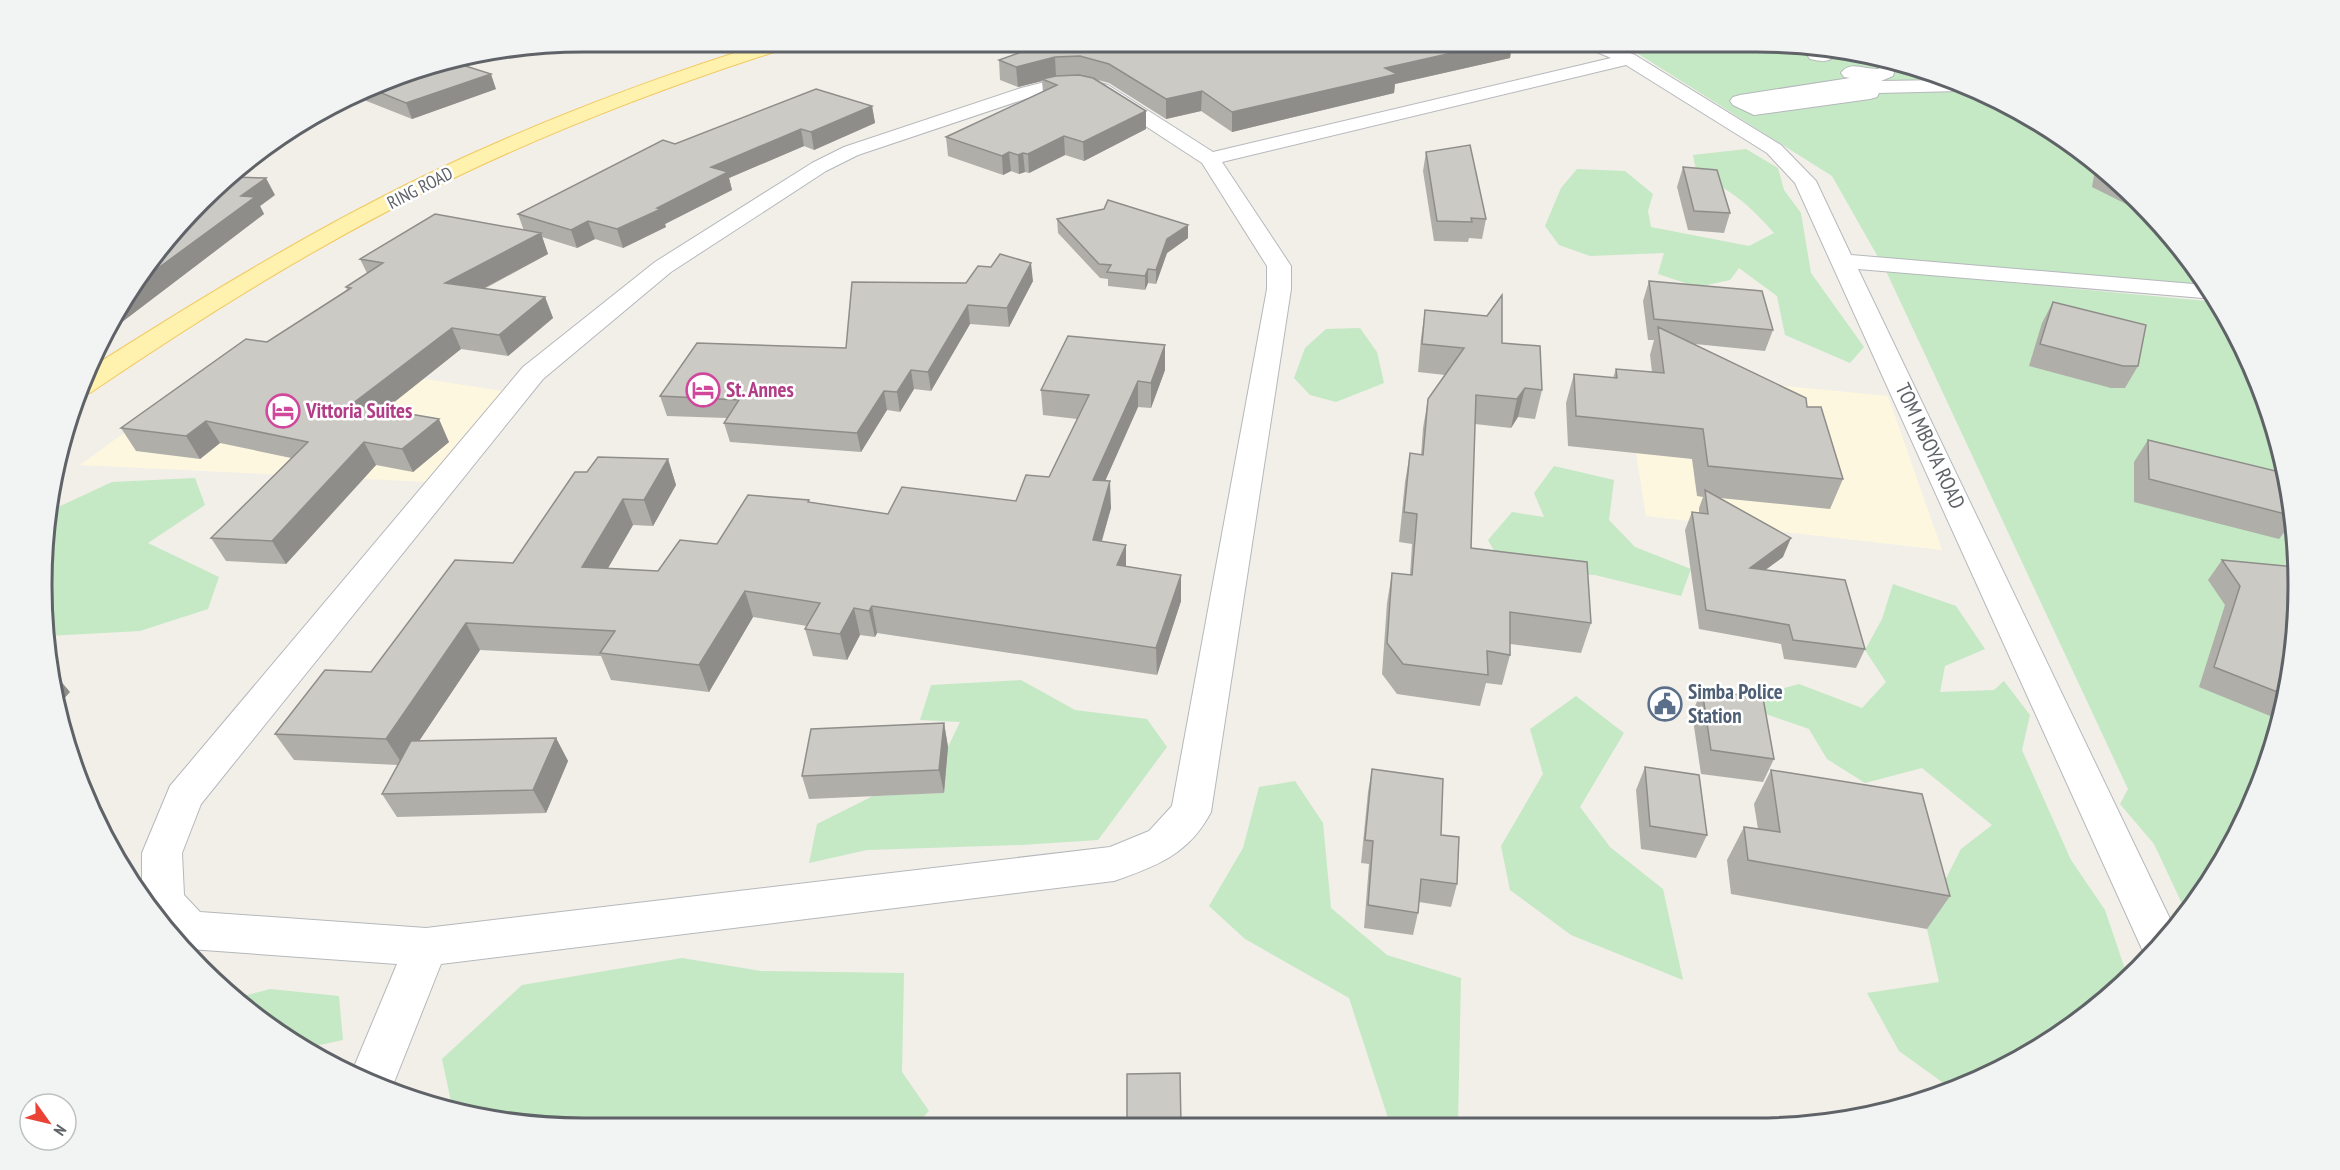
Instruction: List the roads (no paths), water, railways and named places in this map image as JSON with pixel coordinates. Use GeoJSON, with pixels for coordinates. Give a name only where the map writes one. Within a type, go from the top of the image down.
{"type":"FeatureCollection","features":[{"type":"Feature","properties":{"kind":"main road","name":"RING ROAD"},"geometry":{"type":"LineString","coordinates":[[95,377],[162,333],[331,235],[451,171],[561,123],[739,52]]}},
{"type":"Feature","properties":{"kind":"street","name":"TOM MBOYA ROAD"},"geometry":{"type":"LineString","coordinates":[[1612,52],[1629,59],[1774,149],[1805,181],[2156,935]]}},
{"type":"Feature","properties":{"kind":"street"},"geometry":{"type":"LineString","coordinates":[[1210,159],[1629,59]]}},
{"type":"Feature","properties":{"kind":"street"},"geometry":{"type":"LineString","coordinates":[[1887,70],[1879,76],[1852,71],[1850,73],[1874,78],[1841,86],[1740,101],[1754,109],[1870,93],[1862,89],[1938,85]]}},
{"type":"Feature","properties":{"kind":"street"},"geometry":{"type":"LineString","coordinates":[[1080,84],[1101,89],[1210,159],[1279,266],[1279,289],[1191,812],[1163,843],[1114,864],[426,947],[190,930],[163,902],[162,853],[184,797],[532,373],[663,267],[819,167],[851,151],[1028,92],[1057,85],[1080,84]]}},
{"type":"Feature","properties":{"kind":"street"},"geometry":{"type":"LineString","coordinates":[[1844,261],[2200,292]]}},
{"type":"Feature","properties":{"kind":"street"},"geometry":{"type":"LineString","coordinates":[[374,1074],[426,947]]}},
{"type":"Feature","properties":{"kind":"place","name":"St. Annes"},"geometry":{"type":"Point","coordinates":[703,390]}},
{"type":"Feature","properties":{"kind":"place","name":"Vittoria Suites"},"geometry":{"type":"Point","coordinates":[283,411]}},
{"type":"Feature","properties":{"kind":"place","name":"Simba Police Station"},"geometry":{"type":"Point","coordinates":[1665,704]}}]}
